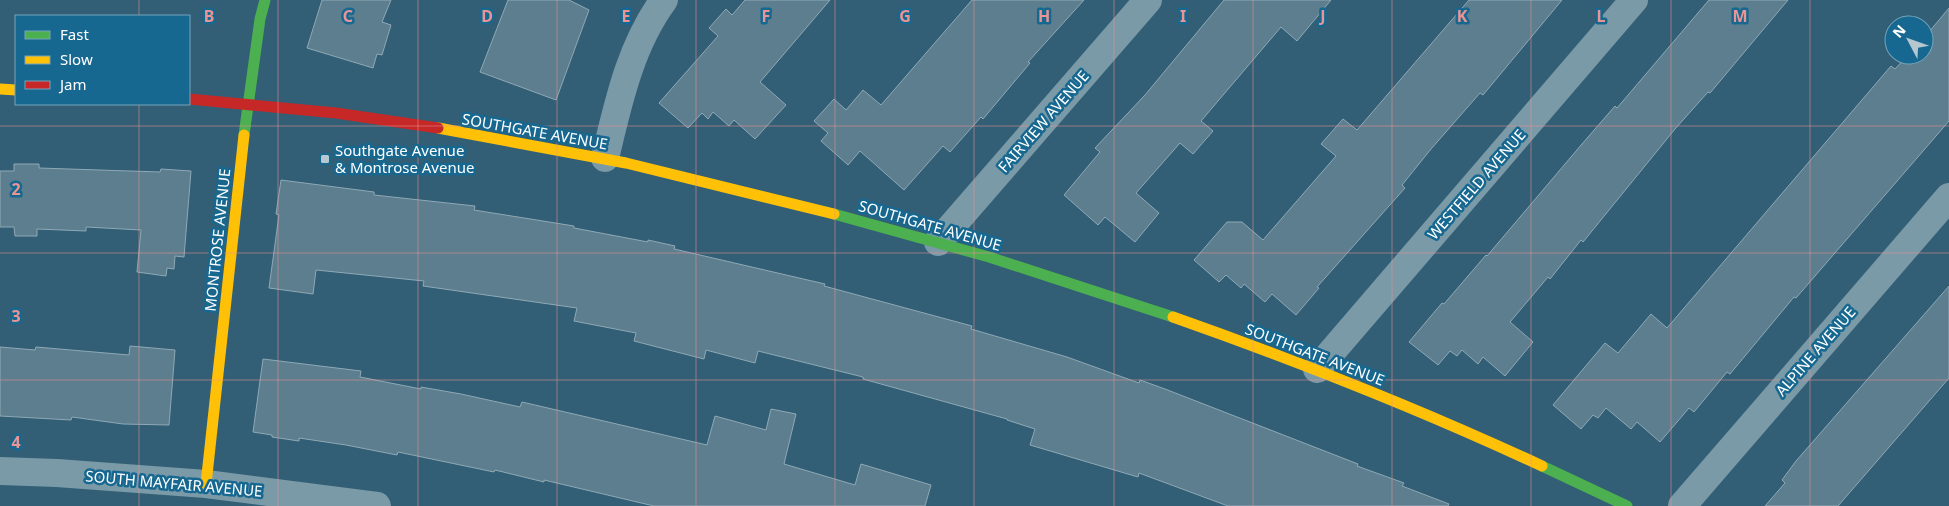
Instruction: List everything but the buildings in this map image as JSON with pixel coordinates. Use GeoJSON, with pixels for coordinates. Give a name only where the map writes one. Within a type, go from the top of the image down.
{"type":"FeatureCollection","features":[{"type":"Feature","properties":{"kind":"street","name":"MONTROSE AVENUE"},"geometry":{"type":"LineString","coordinates":[[206,484],[247,103],[260,19],[265,0]]}},
{"type":"Feature","properties":{"kind":"street"},"geometry":{"type":"LineString","coordinates":[[605,158],[621,92],[637,48],[664,0]]}},
{"type":"Feature","properties":{"kind":"street","name":"FAIRVIEW AVENUE"},"geometry":{"type":"LineString","coordinates":[[938,242],[1148,0]]}},
{"type":"Feature","properties":{"kind":"street","name":"WESTFIELD AVENUE"},"geometry":{"type":"LineString","coordinates":[[1317,369],[1634,0]]}},
{"type":"Feature","properties":{"kind":"street"},"geometry":{"type":"LineString","coordinates":[[0,89],[15,90]]}},
{"type":"Feature","properties":{"kind":"street","name":"SOUTHGATE AVENUE"},"geometry":{"type":"LineString","coordinates":[[190,98],[371,118],[605,158],[832,212],[938,242],[1083,286],[1317,369],[1498,446],[1627,506]]}},
{"type":"Feature","properties":{"kind":"street","name":"ALPINE AVENUE"},"geometry":{"type":"LineString","coordinates":[[1682,506],[1949,197]]}},
{"type":"Feature","properties":{"kind":"street","name":"SOUTH MAYFAIR AVENUE"},"geometry":{"type":"LineString","coordinates":[[0,471],[206,484],[377,506]]}},
{"type":"Feature","properties":{"kind":"traffic: fast"},"geometry":{"type":"LineString","coordinates":[[244,135],[260,19],[265,0]]}},
{"type":"Feature","properties":{"kind":"traffic: fast"},"geometry":{"type":"LineString","coordinates":[[834,214],[989,257],[1173,317]]}},
{"type":"Feature","properties":{"kind":"traffic: fast"},"geometry":{"type":"LineString","coordinates":[[1542,466],[1627,506]]}},
{"type":"Feature","properties":{"kind":"traffic: slow"},"geometry":{"type":"LineString","coordinates":[[0,89],[15,90]]}},
{"type":"Feature","properties":{"kind":"traffic: slow"},"geometry":{"type":"LineString","coordinates":[[438,128],[626,163],[834,214]]}},
{"type":"Feature","properties":{"kind":"traffic: slow"},"geometry":{"type":"LineString","coordinates":[[206,484],[244,135]]}},
{"type":"Feature","properties":{"kind":"traffic: slow"},"geometry":{"type":"LineString","coordinates":[[1173,317],[1359,387],[1451,425],[1542,466]]}},
{"type":"Feature","properties":{"kind":"traffic: jam"},"geometry":{"type":"LineString","coordinates":[[190,99],[336,113],[438,128]]}},
{"type":"Feature","properties":{"kind":"place","name":"Southgate Avenue & Montrose Avenue"},"geometry":{"type":"Point","coordinates":[325,159]}}]}
